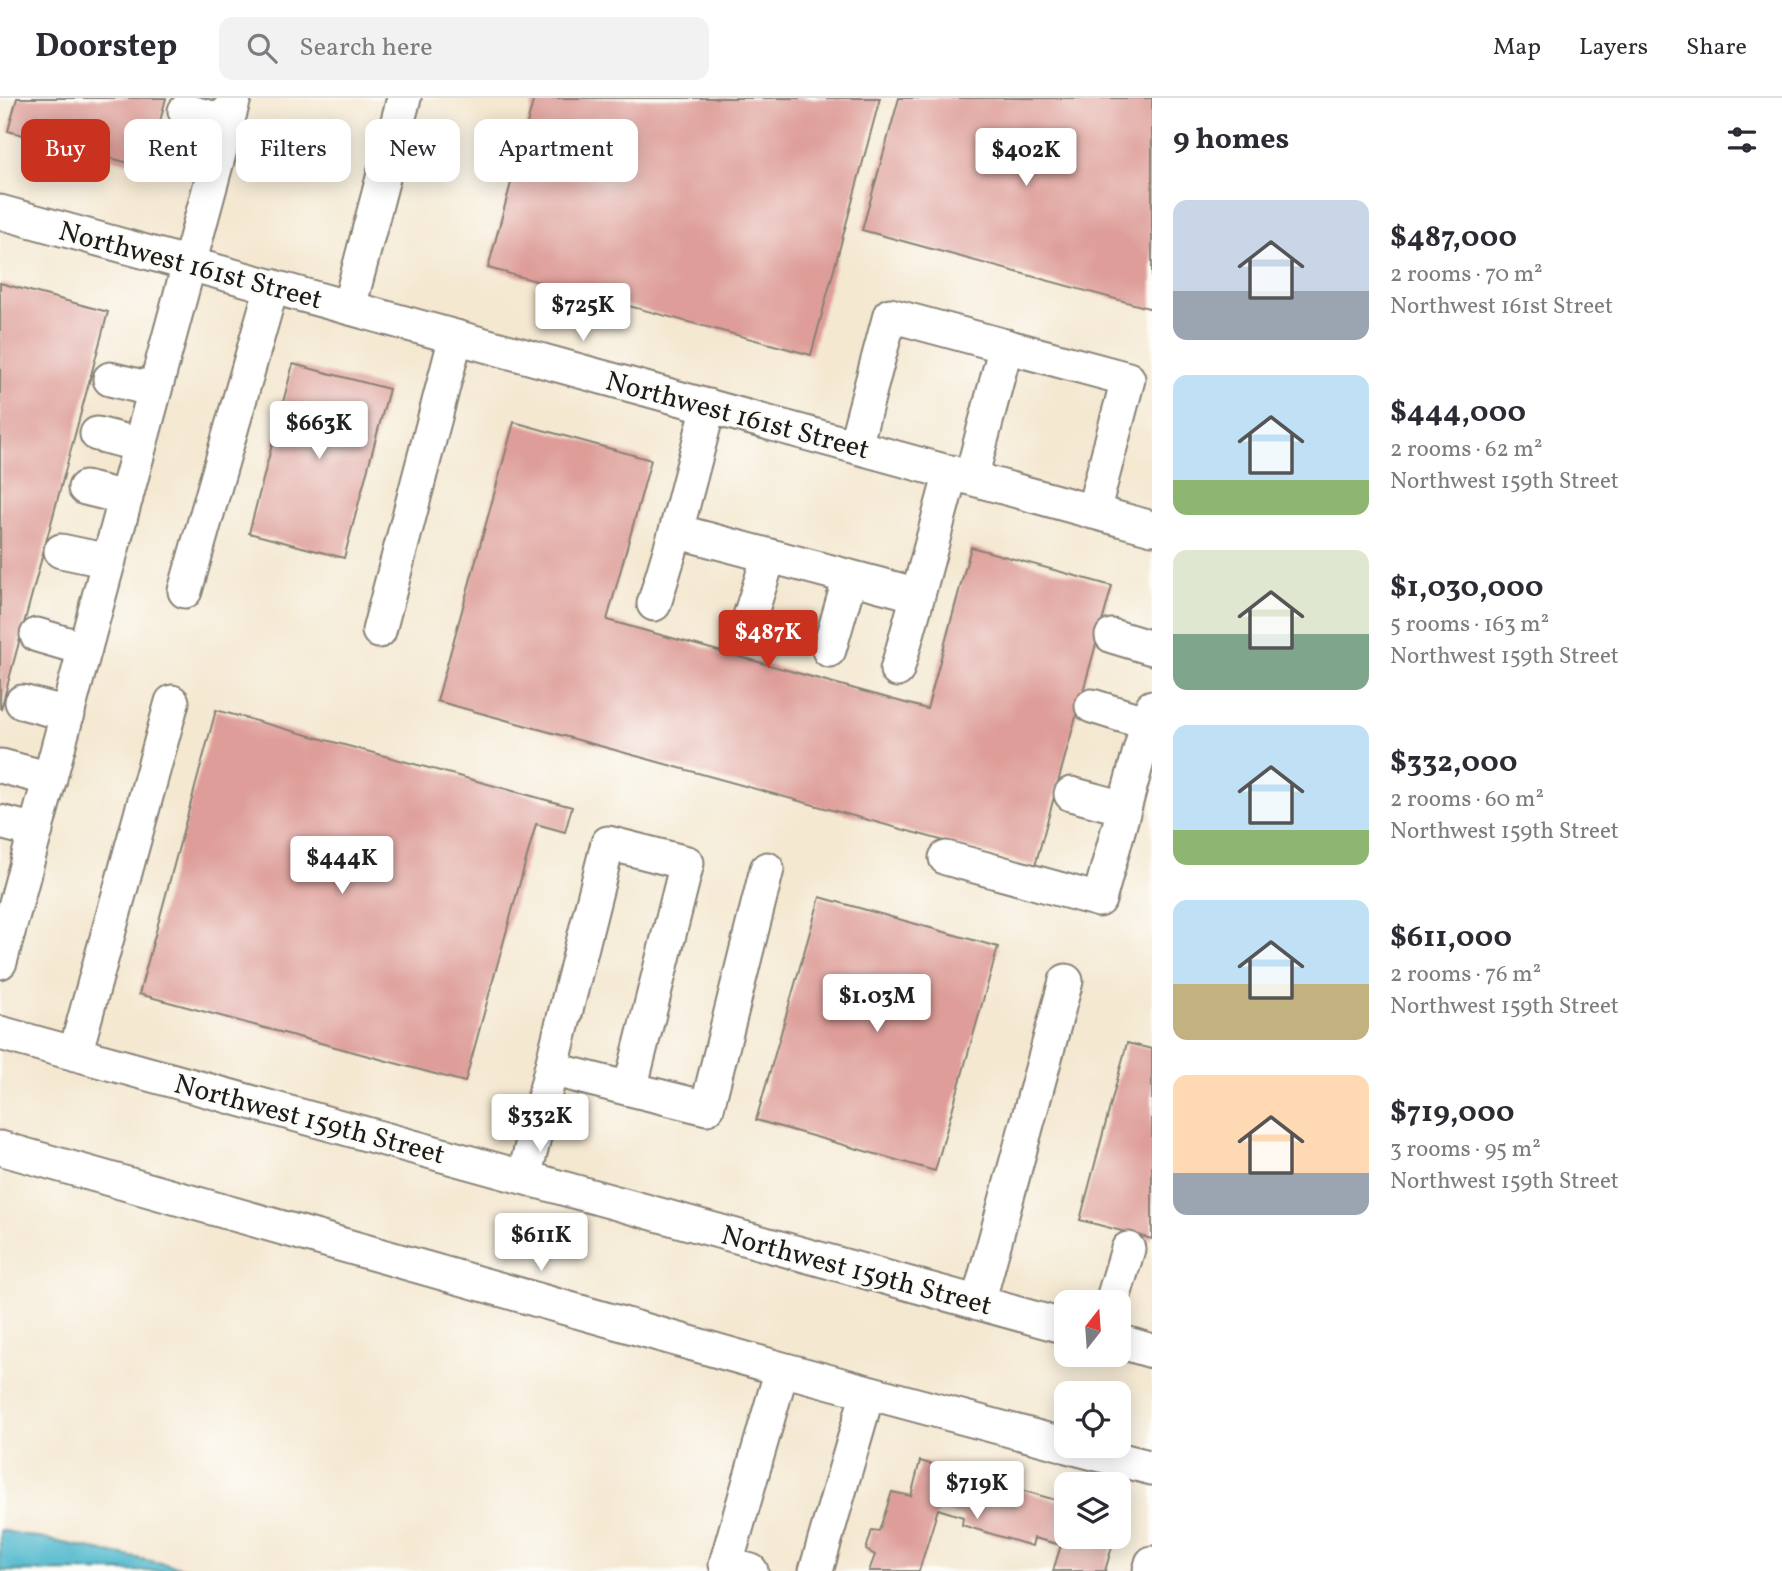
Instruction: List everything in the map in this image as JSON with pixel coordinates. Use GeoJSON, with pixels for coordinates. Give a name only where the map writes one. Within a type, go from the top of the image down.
{"type":"FeatureCollection","features":[{"type":"Feature","properties":{"kind":"street"},"geometry":{"type":"LineString","coordinates":[[349,307],[404,98]]}},
{"type":"Feature","properties":{"kind":"street"},"geometry":{"type":"LineString","coordinates":[[0,962],[9,891],[36,831],[231,110],[185,111]]}},
{"type":"Feature","properties":{"kind":"street","name":"Northwest 161st Street"},"geometry":{"type":"LineString","coordinates":[[0,212],[1152,528]]}},
{"type":"Feature","properties":{"kind":"street"},"geometry":{"type":"LineString","coordinates":[[186,591],[272,286]]}},
{"type":"Feature","properties":{"kind":"street"},"geometry":{"type":"LineString","coordinates":[[855,446],[890,315],[1128,379],[1093,512]]}},
{"type":"Feature","properties":{"kind":"street"},"geometry":{"type":"LineString","coordinates":[[379,631],[456,337]]}},
{"type":"Feature","properties":{"kind":"street"},"geometry":{"type":"LineString","coordinates":[[897,670],[918,595],[1006,346]]}},
{"type":"Feature","properties":{"kind":"street"},"geometry":{"type":"LineString","coordinates":[[110,379],[155,390]]}},
{"type":"Feature","properties":{"kind":"street"},"geometry":{"type":"LineString","coordinates":[[654,604],[709,406]]}},
{"type":"Feature","properties":{"kind":"street"},"geometry":{"type":"LineString","coordinates":[[97,434],[140,445]]}},
{"type":"Feature","properties":{"kind":"street"},"geometry":{"type":"LineString","coordinates":[[85,488],[126,498]]}},
{"type":"Feature","properties":{"kind":"street"},"geometry":{"type":"LineString","coordinates":[[676,531],[918,595]]}},
{"type":"Feature","properties":{"kind":"street"},"geometry":{"type":"LineString","coordinates":[[61,551],[109,561]]}},
{"type":"Feature","properties":{"kind":"street"},"geometry":{"type":"LineString","coordinates":[[746,629],[769,556]]}},
{"type":"Feature","properties":{"kind":"street"},"geometry":{"type":"LineString","coordinates":[[829,650],[850,577]]}},
{"type":"Feature","properties":{"kind":"street"},"geometry":{"type":"LineString","coordinates":[[37,635],[85,649]]}},
{"type":"Feature","properties":{"kind":"street"},"geometry":{"type":"LineString","coordinates":[[1112,636],[1152,648]]}},
{"type":"Feature","properties":{"kind":"street"},"geometry":{"type":"LineString","coordinates":[[22,702],[68,714]]}},
{"type":"Feature","properties":{"kind":"street"},"geometry":{"type":"LineString","coordinates":[[75,1054],[172,702]]}},
{"type":"Feature","properties":{"kind":"street"},"geometry":{"type":"LineString","coordinates":[[946,858],[1099,900],[1150,715],[1092,706]]}},
{"type":"Feature","properties":{"kind":"street"},"geometry":{"type":"LineString","coordinates":[[1,766],[50,779]]}},
{"type":"Feature","properties":{"kind":"street"},"geometry":{"type":"LineString","coordinates":[[1071,794],[1124,808]]}},
{"type":"Feature","properties":{"kind":"street"},"geometry":{"type":"LineString","coordinates":[[0,822],[36,831]]}},
{"type":"Feature","properties":{"kind":"street"},"geometry":{"type":"LineString","coordinates":[[524,1177],[608,843],[687,863],[630,1089]]}},
{"type":"Feature","properties":{"kind":"street"},"geometry":{"type":"LineString","coordinates":[[551,1069],[707,1108],[767,869]]}},
{"type":"Feature","properties":{"kind":"street"},"geometry":{"type":"LineString","coordinates":[[978,1303],[1066,981]]}},
{"type":"Feature","properties":{"kind":"street","name":"Northwest 159th Street"},"geometry":{"type":"LineString","coordinates":[[0,1032],[1054,1324]]}},
{"type":"Feature","properties":{"kind":"street"},"geometry":{"type":"LineString","coordinates":[[1,1148],[782,1370],[1054,1442]]}},
{"type":"Feature","properties":{"kind":"street"},"geometry":{"type":"LineString","coordinates":[[1116,1290],[1128,1249]]}},
{"type":"Feature","properties":{"kind":"street"},"geometry":{"type":"LineString","coordinates":[[1131,1344],[1152,1350]]}},
{"type":"Feature","properties":{"kind":"street"},"geometry":{"type":"LineString","coordinates":[[751,1571],[726,1564],[782,1370]]}},
{"type":"Feature","properties":{"kind":"street"},"geometry":{"type":"LineString","coordinates":[[816,1571],[868,1392]]}},
{"type":"Feature","properties":{"kind":"street"},"geometry":{"type":"LineString","coordinates":[[1115,1458],[1152,1468]]}},
{"type":"Feature","properties":{"kind":"street"},"geometry":{"type":"LineString","coordinates":[[1150,1571],[1152,1563]]}},
{"type":"Feature","properties":{"kind":"water"},"geometry":{"type":"Polygon","coordinates":[[[0,1530],[20,1534],[200,1571],[0,1571],[0,1530]]]}},
{"type":"Feature","properties":{"kind":"building"},"geometry":{"type":"Polygon","coordinates":[[[17,98],[166,98],[161,119],[124,119],[124,162],[110,158],[110,119],[21,119],[21,134],[8,131],[17,98]]]}},
{"type":"Feature","properties":{"kind":"building"},"geometry":{"type":"Polygon","coordinates":[[[534,98],[880,98],[811,355],[488,268],[511,182],[638,182],[638,119],[528,119],[534,98]]]}},
{"type":"Feature","properties":{"kind":"building"},"geometry":{"type":"Polygon","coordinates":[[[899,98],[1152,98],[1152,309],[862,230],[899,98]]]}},
{"type":"Feature","properties":{"kind":"building"},"geometry":{"type":"Polygon","coordinates":[[[0,283],[108,312],[1,709],[0,708],[0,283]]]}},
{"type":"Feature","properties":{"kind":"building"},"geometry":{"type":"Polygon","coordinates":[[[293,364],[389,389],[344,558],[249,533],[293,364]]]}},
{"type":"Feature","properties":{"kind":"building"},"geometry":{"type":"Polygon","coordinates":[[[514,422],[651,460],[607,620],[927,709],[971,547],[1112,586],[1035,866],[437,701],[514,422]]]}},
{"type":"Feature","properties":{"kind":"building"},"geometry":{"type":"Polygon","coordinates":[[[216,710],[572,807],[565,832],[536,824],[465,1082],[139,994],[216,710]]]}},
{"type":"Feature","properties":{"kind":"building"},"geometry":{"type":"Polygon","coordinates":[[[820,897],[998,947],[935,1171],[756,1120],[820,897]]]}},
{"type":"Feature","properties":{"kind":"building"},"geometry":{"type":"Polygon","coordinates":[[[1127,1043],[1152,1049],[1152,1239],[1080,1220],[1127,1043]]]}},
{"type":"Feature","properties":{"kind":"building"},"geometry":{"type":"Polygon","coordinates":[[[920,1461],[1054,1500],[1054,1543],[1034,1538],[1032,1546],[962,1525],[963,1517],[938,1509],[919,1571],[869,1571],[875,1555],[866,1550],[872,1530],[879,1531],[892,1492],[911,1496],[920,1461]]]}},
{"type":"Feature","properties":{"kind":"building"},"geometry":{"type":"Polygon","coordinates":[[[1060,1549],[1111,1549],[1105,1571],[1053,1571],[1060,1549]]]}}]}
